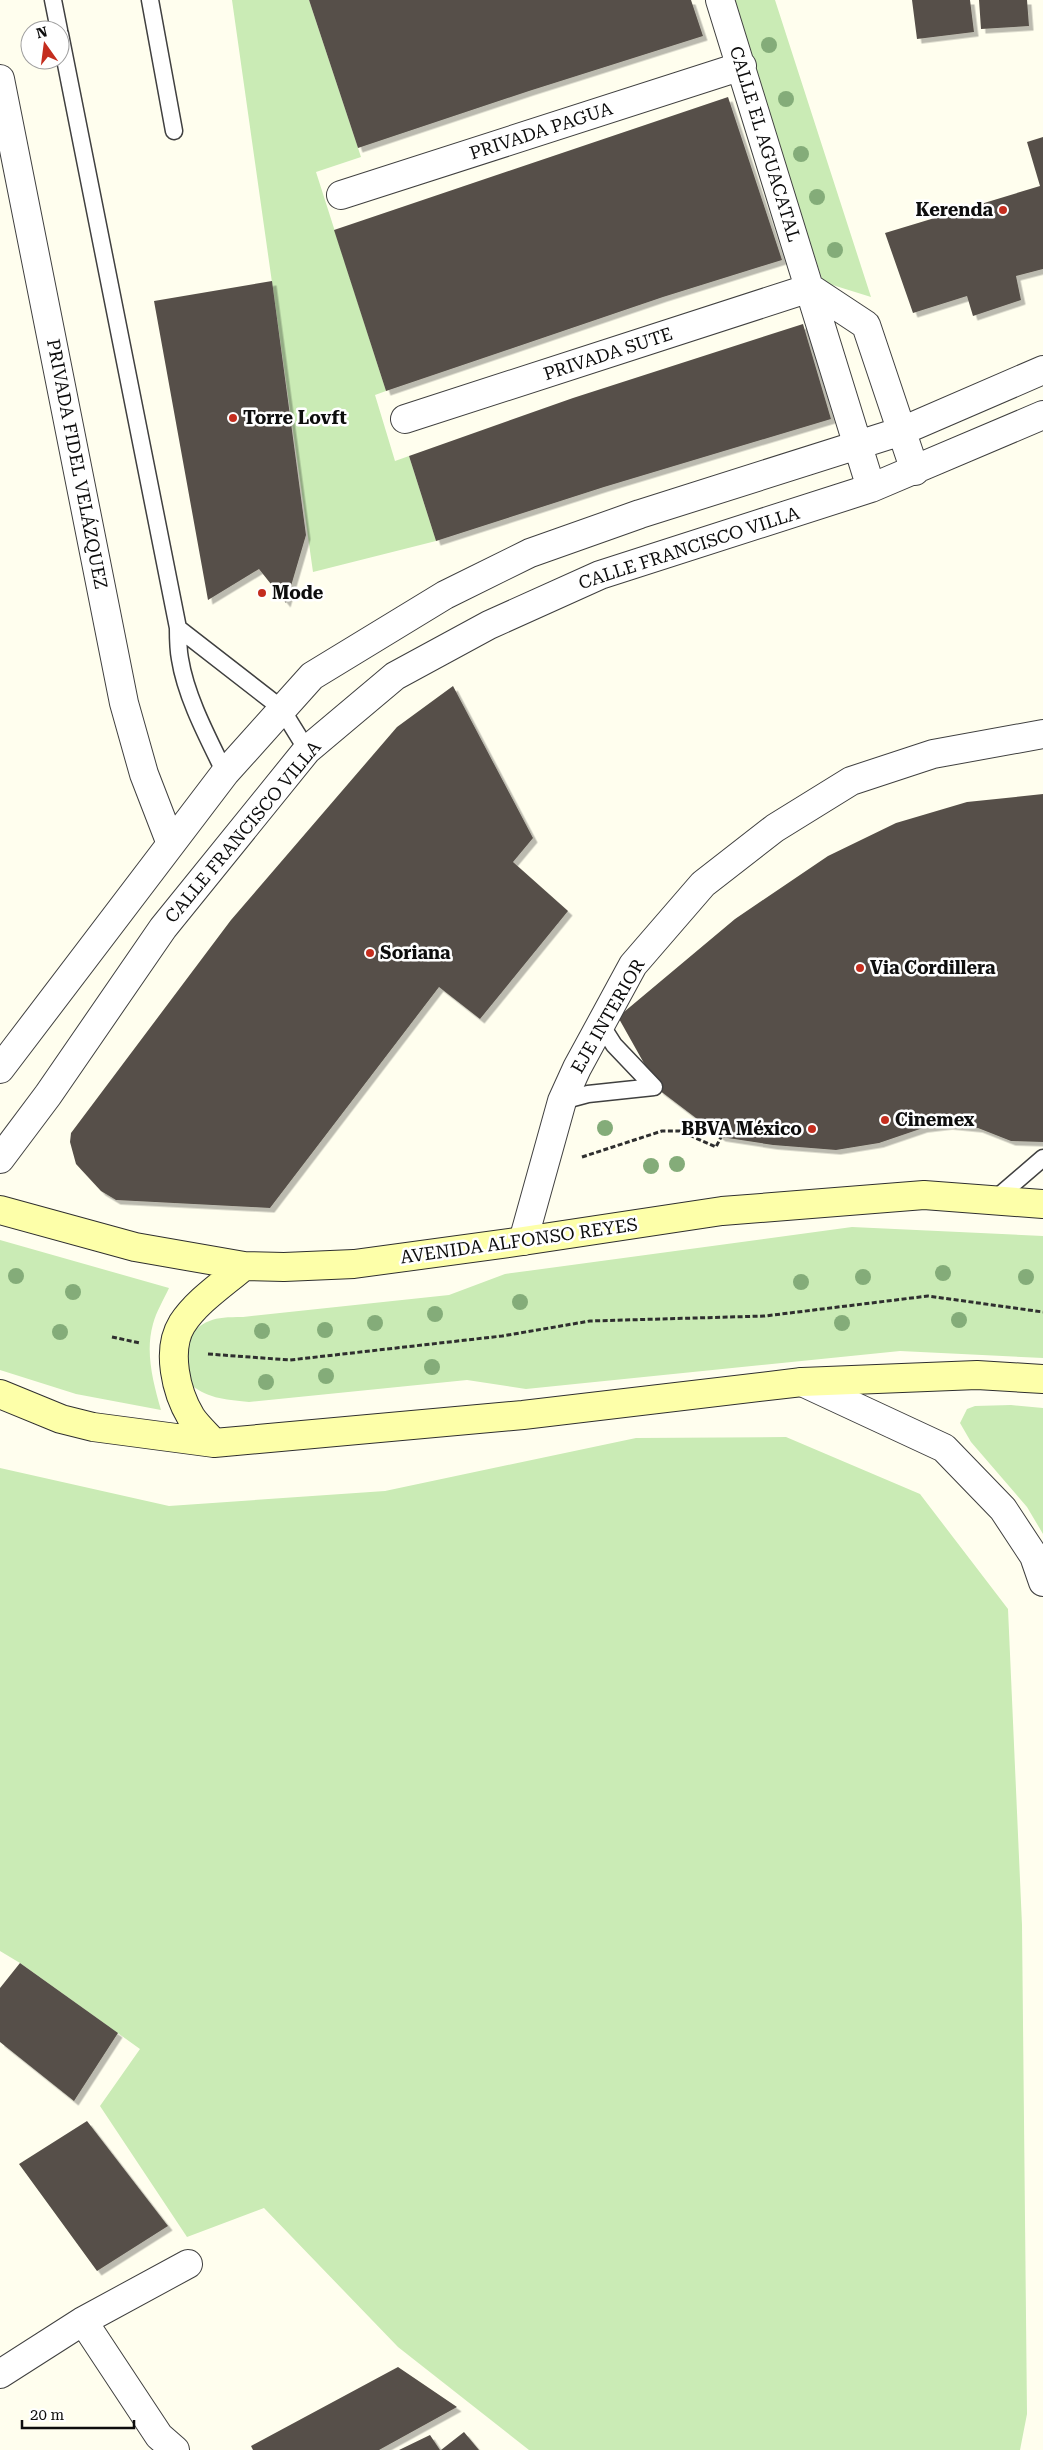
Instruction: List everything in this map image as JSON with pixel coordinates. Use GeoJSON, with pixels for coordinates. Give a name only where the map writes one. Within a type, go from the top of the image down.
{"type":"FeatureCollection","features":[{"type":"Feature","properties":{"kind":"main road","name":"AVENIDA ALFONSO REYES"},"geometry":{"type":"LineString","coordinates":[[0,1210],[135,1247],[244,1266],[284,1268],[354,1264],[522,1242],[722,1211],[924,1195],[1043,1204]]}},
{"type":"Feature","properties":{"kind":"main road"},"geometry":{"type":"LineString","coordinates":[[214,1443],[191,1417],[180,1392],[174,1368],[174,1351],[181,1326],[192,1311],[244,1266]]}},
{"type":"Feature","properties":{"kind":"main road"},"geometry":{"type":"LineString","coordinates":[[0,1394],[60,1419],[93,1427],[214,1443],[523,1415],[802,1382],[977,1374],[1043,1379]]}},
{"type":"Feature","properties":{"kind":"street","name":"CALLE EL AGUACATAL"},"geometry":{"type":"LineString","coordinates":[[720,0],[742,66],[871,488]]}},
{"type":"Feature","properties":{"kind":"street","name":"PRIVADA PAGUA"},"geometry":{"type":"LineString","coordinates":[[341,195],[742,66]]}},
{"type":"Feature","properties":{"kind":"street","name":"PRIVADA FIDEL VELÁZQUEZ"},"geometry":{"type":"LineString","coordinates":[[0,79],[124,703],[144,774],[171,844]]}},
{"type":"Feature","properties":{"kind":"street","name":"PRIVADA SUTE"},"geometry":{"type":"LineString","coordinates":[[405,419],[810,288]]}},
{"type":"Feature","properties":{"kind":"street"},"geometry":{"type":"LineString","coordinates":[[810,288],[866,325],[915,471]]}},
{"type":"Feature","properties":{"kind":"street"},"geometry":{"type":"LineString","coordinates":[[0,1070],[225,772],[312,676],[445,595],[530,553],[640,514],[902,431],[1043,370]]}},
{"type":"Feature","properties":{"kind":"street","name":"CALLE FRANCISCO VILLA"},"geometry":{"type":"LineString","coordinates":[[0,1159],[48,1095],[163,928],[307,750],[395,676],[489,625],[600,575],[871,488],[915,471],[1043,415]]}},
{"type":"Feature","properties":{"kind":"street"},"geometry":{"type":"LineString","coordinates":[[373,638],[395,676]]}},
{"type":"Feature","properties":{"kind":"street","name":"EJE INTERIOR"},"geometry":{"type":"LineString","coordinates":[[522,1242],[562,1101],[600,1023],[633,965],[703,884],[775,828],[851,781],[933,754],[1043,734]]}},
{"type":"Feature","properties":{"kind":"street"},"geometry":{"type":"LineString","coordinates":[[802,1382],[944,1448],[1003,1509],[1034,1556],[1043,1582]]}},
{"type":"Feature","properties":{"kind":"street"},"geometry":{"type":"LineString","coordinates":[[0,2374],[83,2321],[188,2264]]}},
{"type":"Feature","properties":{"kind":"street"},"geometry":{"type":"LineString","coordinates":[[83,2321],[159,2436],[175,2450]]}},
{"type":"Feature","properties":{"kind":"lane"},"geometry":{"type":"LineString","coordinates":[[53,0],[57,20]]}},
{"type":"Feature","properties":{"kind":"lane"},"geometry":{"type":"LineString","coordinates":[[150,0],[174,131]]}},
{"type":"Feature","properties":{"kind":"lane"},"geometry":{"type":"LineString","coordinates":[[67,70],[178,628],[180,659],[185,680],[225,772]]}},
{"type":"Feature","properties":{"kind":"lane"},"geometry":{"type":"LineString","coordinates":[[178,628],[281,708],[307,750]]}},
{"type":"Feature","properties":{"kind":"lane"},"geometry":{"type":"LineString","coordinates":[[562,1101],[588,1094],[654,1087],[614,1045],[600,1023]]}},
{"type":"Feature","properties":{"kind":"lane"},"geometry":{"type":"LineString","coordinates":[[994,1201],[1043,1158]]}},
{"type":"Feature","properties":{"kind":"path"},"geometry":{"type":"LineString","coordinates":[[542,1172],[662,1131],[680,1131],[716,1147],[721,1137]]}},
{"type":"Feature","properties":{"kind":"path"},"geometry":{"type":"LineString","coordinates":[[112,1337],[174,1351],[290,1360],[502,1336],[590,1321],[764,1316],[928,1296],[1043,1312]]}},
{"type":"Feature","properties":{"kind":"green space"},"geometry":{"type":"Polygon","coordinates":[[[232,0],[309,0],[361,157],[316,172],[386,391],[375,395],[395,461],[409,456],[436,541],[313,572],[232,0]]]}},
{"type":"Feature","properties":{"kind":"green space"},"geometry":{"type":"Polygon","coordinates":[[[731,0],[775,0],[871,297],[823,282],[731,0]]]}},
{"type":"Feature","properties":{"kind":"green space"},"geometry":{"type":"Polygon","coordinates":[[[852,1227],[1043,1236],[1043,1358],[900,1351],[526,1389],[467,1380],[249,1402],[208,1395],[186,1381],[182,1342],[197,1328],[216,1319],[449,1295],[505,1274],[852,1227]]]}},
{"type":"Feature","properties":{"kind":"green space"},"geometry":{"type":"Polygon","coordinates":[[[0,1240],[169,1288],[154,1319],[150,1345],[153,1378],[161,1410],[76,1394],[0,1370],[0,1240]]]}},
{"type":"Feature","properties":{"kind":"green space"},"geometry":{"type":"Polygon","coordinates":[[[1011,1405],[1043,1408],[1043,1534],[1027,1507],[971,1442],[960,1423],[967,1409],[975,1406],[1011,1405]]]}},
{"type":"Feature","properties":{"kind":"green space"},"geometry":{"type":"Polygon","coordinates":[[[786,1437],[920,1494],[1008,1609],[1022,1925],[1027,2414],[1020,2450],[529,2450],[398,2347],[264,2208],[187,2237],[100,2106],[140,2049],[20,1963],[0,1951],[0,1468],[169,1506],[385,1491],[636,1438],[786,1437]]]}},
{"type":"Feature","properties":{"kind":"building"},"geometry":{"type":"Polygon","coordinates":[[[309,0],[691,0],[703,36],[358,148],[309,0]]]}},
{"type":"Feature","properties":{"kind":"building"},"geometry":{"type":"Polygon","coordinates":[[[912,0],[970,0],[974,32],[917,39],[912,0]]]}},
{"type":"Feature","properties":{"kind":"building"},"geometry":{"type":"Polygon","coordinates":[[[979,0],[1027,0],[1029,26],[981,29],[979,0]]]}},
{"type":"Feature","properties":{"kind":"building"},"geometry":{"type":"Polygon","coordinates":[[[728,97],[782,260],[663,297],[386,391],[334,230],[728,97]]]}},
{"type":"Feature","properties":{"kind":"building","name":"Kerenda"},"geometry":{"type":"Polygon","coordinates":[[[1043,137],[1043,269],[1016,276],[1021,300],[973,316],[967,296],[913,313],[885,233],[1040,186],[1027,142],[1043,137]]]}},
{"type":"Feature","properties":{"kind":"building","name":"Torre Lovft"},"geometry":{"type":"Polygon","coordinates":[[[272,281],[306,535],[286,603],[259,569],[208,600],[154,301],[272,281]]]}},
{"type":"Feature","properties":{"kind":"building"},"geometry":{"type":"Polygon","coordinates":[[[803,324],[831,419],[604,487],[436,541],[409,456],[573,398],[803,324]]]}},
{"type":"Feature","properties":{"kind":"building","name":"Soriana"},"geometry":{"type":"Polygon","coordinates":[[[453,686],[533,838],[513,862],[568,911],[480,1019],[439,987],[270,1208],[116,1200],[101,1191],[76,1164],[70,1142],[71,1133],[231,920],[397,727],[453,686]]]}},
{"type":"Feature","properties":{"kind":"building","name":"Via Cordillera"},"geometry":{"type":"Polygon","coordinates":[[[1043,794],[1043,1142],[1011,1141],[978,1128],[948,1125],[923,1128],[879,1143],[836,1150],[773,1145],[721,1137],[659,1090],[618,1017],[735,919],[828,856],[896,823],[967,802],[1043,794]]]}},
{"type":"Feature","properties":{"kind":"building"},"geometry":{"type":"Polygon","coordinates":[[[20,1963],[118,2033],[74,2101],[0,2042],[0,1988],[20,1963]]]}},
{"type":"Feature","properties":{"kind":"building"},"geometry":{"type":"Polygon","coordinates":[[[87,2121],[168,2226],[97,2271],[19,2164],[87,2121]]]}},
{"type":"Feature","properties":{"kind":"building"},"geometry":{"type":"Polygon","coordinates":[[[398,2367],[457,2407],[379,2450],[253,2450],[251,2446],[398,2367]]]}},
{"type":"Feature","properties":{"kind":"building"},"geometry":{"type":"Polygon","coordinates":[[[464,2432],[479,2450],[441,2450],[464,2432]]]}},
{"type":"Feature","properties":{"kind":"building"},"geometry":{"type":"Polygon","coordinates":[[[430,2435],[440,2450],[399,2450],[430,2435]]]}},
{"type":"Feature","properties":{"kind":"place","name":"Kerenda"},"geometry":{"type":"Point","coordinates":[1003,210]}},
{"type":"Feature","properties":{"kind":"place","name":"Torre Lovft"},"geometry":{"type":"Point","coordinates":[233,418]}},
{"type":"Feature","properties":{"kind":"place","name":"Mode"},"geometry":{"type":"Point","coordinates":[262,593]}},
{"type":"Feature","properties":{"kind":"place","name":"Soriana"},"geometry":{"type":"Point","coordinates":[370,953]}},
{"type":"Feature","properties":{"kind":"place","name":"Via Cordillera"},"geometry":{"type":"Point","coordinates":[860,968]}},
{"type":"Feature","properties":{"kind":"place","name":"Cinemex"},"geometry":{"type":"Point","coordinates":[885,1120]}},
{"type":"Feature","properties":{"kind":"place","name":"BBVA México"},"geometry":{"type":"Point","coordinates":[812,1129]}}]}
